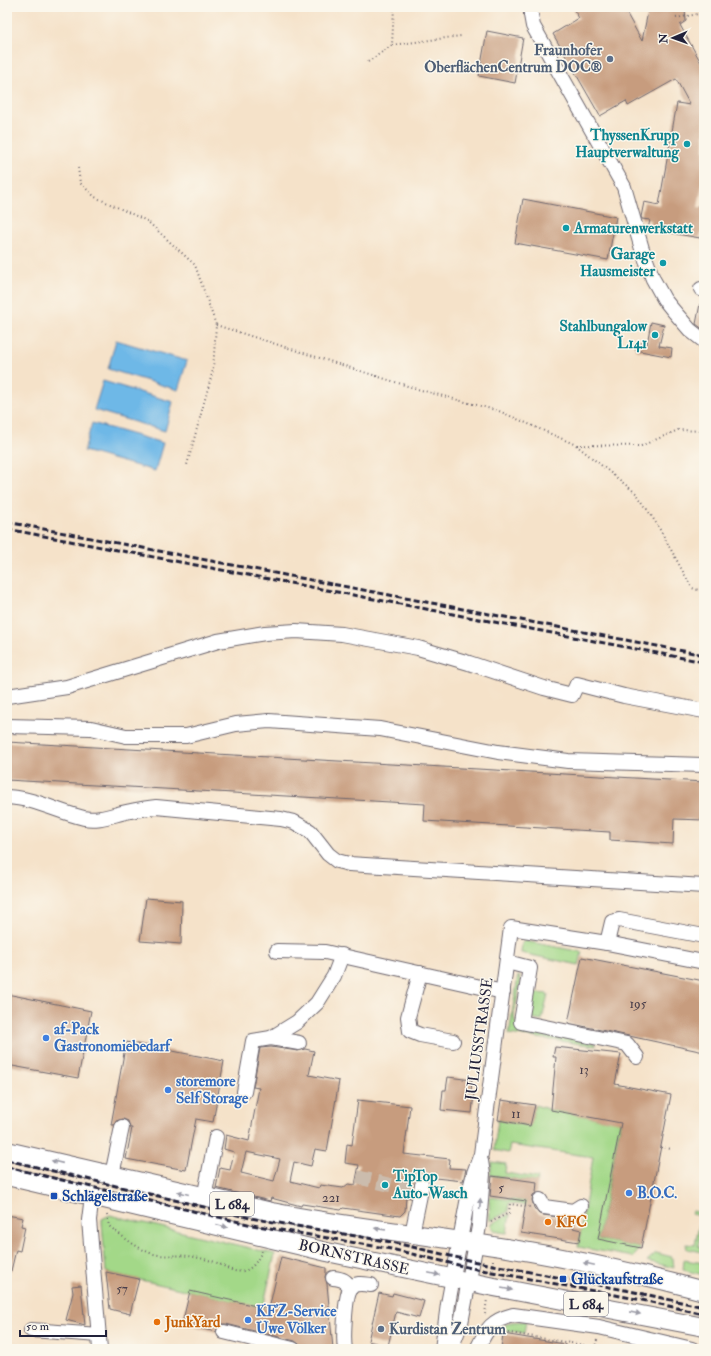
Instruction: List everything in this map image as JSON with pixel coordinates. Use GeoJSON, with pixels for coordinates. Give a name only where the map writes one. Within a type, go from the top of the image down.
{"type":"FeatureCollection","features":[{"type":"Feature","properties":{"kind":"main road","name":"BORNSTRASSE"},"geometry":{"type":"LineString","coordinates":[[7,1151],[204,1198],[305,1219],[468,1242],[564,1258],[647,1276],[704,1291]]}},
{"type":"Feature","properties":{"kind":"main road","name":"BORNSTRASSE"},"geometry":{"type":"LineString","coordinates":[[7,1176],[327,1252],[461,1280],[704,1327]]}},
{"type":"Feature","properties":{"kind":"street"},"geometry":{"type":"LineString","coordinates":[[531,7],[533,26],[624,187],[642,249],[653,279],[664,299],[672,309],[690,330],[704,341]]}},
{"type":"Feature","properties":{"kind":"street"},"geometry":{"type":"LineString","coordinates":[[7,696],[67,687],[218,641],[265,633],[296,632],[342,634],[418,648],[544,688],[572,695],[577,684],[624,696],[704,711]]}},
{"type":"Feature","properties":{"kind":"street"},"geometry":{"type":"LineString","coordinates":[[7,726],[21,725],[92,728],[126,736],[186,736],[236,724],[269,721],[380,728],[498,752],[568,761],[704,765]]}},
{"type":"Feature","properties":{"kind":"street"},"geometry":{"type":"LineString","coordinates":[[7,797],[15,797],[90,819],[104,818],[140,809],[156,807],[281,819],[294,822],[310,831],[328,854],[337,861],[349,864],[704,886]]}},
{"type":"Feature","properties":{"kind":"street"},"geometry":{"type":"LineString","coordinates":[[704,936],[618,920],[612,922],[607,944],[704,962]]}},
{"type":"Feature","properties":{"kind":"street","name":"JULIUSSTRASSE"},"geometry":{"type":"LineString","coordinates":[[461,1280],[468,1242],[468,1192],[481,1154],[511,928],[607,944]]}},
{"type":"Feature","properties":{"kind":"street"},"geometry":{"type":"LineString","coordinates":[[277,951],[325,952],[342,955],[503,992]]}},
{"type":"Feature","properties":{"kind":"street"},"geometry":{"type":"LineString","coordinates":[[271,1038],[296,1022],[317,1004],[334,976],[342,955]]}},
{"type":"Feature","properties":{"kind":"street"},"geometry":{"type":"LineString","coordinates":[[507,962],[530,968],[521,1022],[627,1044],[637,1057]]}},
{"type":"Feature","properties":{"kind":"street"},"geometry":{"type":"LineString","coordinates":[[420,973],[408,1017],[410,1031],[420,1035],[453,1041]]}},
{"type":"Feature","properties":{"kind":"street"},"geometry":{"type":"LineString","coordinates":[[244,1092],[254,1041],[271,1038],[299,1043]]}},
{"type":"Feature","properties":{"kind":"street"},"geometry":{"type":"LineString","coordinates":[[112,1175],[122,1126]]}},
{"type":"Feature","properties":{"kind":"street"},"geometry":{"type":"LineString","coordinates":[[204,1198],[216,1137]]}},
{"type":"Feature","properties":{"kind":"street"},"geometry":{"type":"LineString","coordinates":[[412,1234],[419,1189]]}},
{"type":"Feature","properties":{"kind":"street"},"geometry":{"type":"LineString","coordinates":[[92,1196],[90,1220],[100,1349]]}},
{"type":"Feature","properties":{"kind":"street"},"geometry":{"type":"LineString","coordinates":[[536,1204],[544,1207],[573,1211],[581,1206]]}},
{"type":"Feature","properties":{"kind":"street"},"geometry":{"type":"LineString","coordinates":[[333,1278],[344,1280],[350,1289],[345,1324],[345,1349]]}},
{"type":"Feature","properties":{"kind":"street"},"geometry":{"type":"LineString","coordinates":[[442,1349],[461,1280]]}},
{"type":"Feature","properties":{"kind":"street"},"geometry":{"type":"LineString","coordinates":[[451,1349],[461,1323],[461,1280]]}},
{"type":"Feature","properties":{"kind":"street"},"geometry":{"type":"LineString","coordinates":[[350,1289],[354,1285],[371,1284]]}},
{"type":"Feature","properties":{"kind":"street"},"geometry":{"type":"LineString","coordinates":[[477,1349],[486,1331],[493,1324],[501,1318],[513,1315],[599,1327],[692,1349]]}},
{"type":"Feature","properties":{"kind":"street"},"geometry":{"type":"LineString","coordinates":[[31,1330],[99,1335]]}},
{"type":"Feature","properties":{"kind":"street"},"geometry":{"type":"LineString","coordinates":[[224,1332],[293,1349]]}},
{"type":"Feature","properties":{"kind":"path"},"geometry":{"type":"LineString","coordinates":[[392,45],[394,7]]}},
{"type":"Feature","properties":{"kind":"path"},"geometry":{"type":"LineString","coordinates":[[676,18],[704,13]]}},
{"type":"Feature","properties":{"kind":"path"},"geometry":{"type":"LineString","coordinates":[[368,62],[392,45],[460,36]]}},
{"type":"Feature","properties":{"kind":"path"},"geometry":{"type":"LineString","coordinates":[[78,168],[80,183],[95,198],[147,221],[195,265],[216,325],[213,370],[187,465]]}},
{"type":"Feature","properties":{"kind":"path"},"geometry":{"type":"LineString","coordinates":[[216,325],[417,389],[499,411],[576,446],[637,494],[658,526],[692,588],[704,592]]}},
{"type":"Feature","properties":{"kind":"path"},"geometry":{"type":"LineString","coordinates":[[576,446],[641,446],[678,430],[704,431]]}},
{"type":"Feature","properties":{"kind":"path"},"geometry":{"type":"LineString","coordinates":[[661,1147],[671,1149]]}},
{"type":"Feature","properties":{"kind":"path"},"geometry":{"type":"LineString","coordinates":[[486,1225],[509,1214],[510,1204],[536,1204]]}},
{"type":"Feature","properties":{"kind":"path"},"geometry":{"type":"LineString","coordinates":[[107,1211],[109,1226],[138,1247],[158,1255],[187,1256],[217,1262],[236,1272],[243,1271],[252,1266],[263,1250]]}},
{"type":"Feature","properties":{"kind":"path"},"geometry":{"type":"LineString","coordinates":[[639,1314],[647,1276]]}},
{"type":"Feature","properties":{"kind":"path"},"geometry":{"type":"LineString","coordinates":[[599,1327],[596,1347],[609,1349]]}},
{"type":"Feature","properties":{"kind":"green space"},"geometry":{"type":"Polygon","coordinates":[[[525,941],[582,952],[579,965],[521,953],[522,943],[525,941]]]}},
{"type":"Feature","properties":{"kind":"green space"},"geometry":{"type":"Polygon","coordinates":[[[518,976],[520,977],[521,981],[514,1013],[515,1022],[595,1043],[596,1046],[509,1034],[518,976]]]}},
{"type":"Feature","properties":{"kind":"green space"},"geometry":{"type":"Polygon","coordinates":[[[537,993],[548,994],[542,1020],[530,1018],[529,1016],[532,996],[537,993]]]}},
{"type":"Feature","properties":{"kind":"green space"},"geometry":{"type":"Polygon","coordinates":[[[615,1084],[621,1085],[617,1103],[624,1105],[598,1239],[641,1248],[633,1257],[578,1247],[593,1157],[510,1145],[508,1153],[494,1150],[498,1120],[530,1126],[535,1105],[551,1110],[608,1120],[615,1084]]]}},
{"type":"Feature","properties":{"kind":"green space"},"geometry":{"type":"Polygon","coordinates":[[[492,1162],[506,1164],[505,1173],[538,1178],[537,1182],[490,1175],[492,1162]]]}},
{"type":"Feature","properties":{"kind":"green space"},"geometry":{"type":"Polygon","coordinates":[[[489,1197],[529,1202],[529,1206],[509,1203],[508,1212],[490,1221],[489,1197]]]}},
{"type":"Feature","properties":{"kind":"green space"},"geometry":{"type":"Polygon","coordinates":[[[704,1202],[704,1217],[698,1246],[704,1248],[703,1252],[687,1249],[686,1244],[695,1245],[701,1216],[691,1214],[693,1211],[702,1213],[704,1202]]]}},
{"type":"Feature","properties":{"kind":"green space"},"geometry":{"type":"Polygon","coordinates":[[[510,1214],[507,1233],[497,1232],[493,1229],[491,1224],[510,1214]]]}},
{"type":"Feature","properties":{"kind":"green space"},"geometry":{"type":"Polygon","coordinates":[[[110,1215],[275,1254],[263,1308],[106,1272],[102,1219],[110,1215]]]}},
{"type":"Feature","properties":{"kind":"green space"},"geometry":{"type":"Polygon","coordinates":[[[656,1253],[672,1257],[674,1268],[647,1261],[656,1253]]]}},
{"type":"Feature","properties":{"kind":"green space"},"geometry":{"type":"Polygon","coordinates":[[[684,1260],[704,1263],[704,1275],[683,1270],[684,1260]]]}},
{"type":"Feature","properties":{"kind":"green space"},"geometry":{"type":"Polygon","coordinates":[[[526,1321],[524,1333],[497,1329],[511,1322],[526,1321]]]}},
{"type":"Feature","properties":{"kind":"water"},"geometry":{"type":"Polygon","coordinates":[[[116,340],[187,361],[178,390],[108,369],[116,340]]]}},
{"type":"Feature","properties":{"kind":"water"},"geometry":{"type":"Polygon","coordinates":[[[103,381],[173,402],[165,431],[94,410],[103,381]]]}},
{"type":"Feature","properties":{"kind":"water"},"geometry":{"type":"Polygon","coordinates":[[[92,423],[163,443],[155,471],[84,451],[92,423]]]}},
{"type":"Feature","properties":{"kind":"building"},"geometry":{"type":"Polygon","coordinates":[[[572,7],[623,7],[642,41],[649,7],[678,7],[677,9],[685,10],[686,21],[680,25],[704,68],[704,175],[698,207],[704,208],[704,229],[702,228],[700,238],[648,229],[650,220],[642,219],[641,217],[644,202],[659,205],[677,103],[690,105],[676,79],[628,106],[626,101],[600,116],[553,34],[579,18],[572,7]]]}},
{"type":"Feature","properties":{"kind":"building"},"geometry":{"type":"Polygon","coordinates":[[[487,31],[523,38],[515,83],[479,76],[487,31]]]}},
{"type":"Feature","properties":{"kind":"building","name":"Armaturenwerkstatt"},"geometry":{"type":"Polygon","coordinates":[[[523,199],[616,217],[608,260],[515,243],[523,199]]]}},
{"type":"Feature","properties":{"kind":"building"},"geometry":{"type":"Polygon","coordinates":[[[700,304],[704,305],[704,330],[696,324],[700,304]]]}},
{"type":"Feature","properties":{"kind":"building","name":"Stahlbungalow L141"},"geometry":{"type":"Polygon","coordinates":[[[651,322],[664,325],[659,346],[672,348],[671,357],[635,350],[637,342],[647,344],[651,322]]]}},
{"type":"Feature","properties":{"kind":"building"},"geometry":{"type":"Polygon","coordinates":[[[7,742],[704,782],[704,820],[674,819],[673,844],[610,840],[610,832],[424,821],[425,804],[7,780],[7,742]]]}},
{"type":"Feature","properties":{"kind":"building"},"geometry":{"type":"Polygon","coordinates":[[[146,898],[182,901],[181,944],[140,941],[146,898]]]}},
{"type":"Feature","properties":{"kind":"building"},"geometry":{"type":"Polygon","coordinates":[[[582,957],[704,981],[704,1052],[568,1023],[582,957]]]}},
{"type":"Feature","properties":{"kind":"building","name":"af-Pack Gastronomiebedarf"},"geometry":{"type":"Polygon","coordinates":[[[7,994],[91,1011],[78,1078],[7,1065],[7,994]]]}},
{"type":"Feature","properties":{"kind":"building","name":"storemore Self Storage"},"geometry":{"type":"Polygon","coordinates":[[[126,1042],[224,1061],[213,1122],[196,1119],[186,1170],[126,1159],[132,1128],[130,1128],[128,1121],[123,1119],[116,1121],[114,1125],[111,1125],[126,1042]]]}},
{"type":"Feature","properties":{"kind":"building"},"geometry":{"type":"Polygon","coordinates":[[[271,1047],[298,1051],[305,1049],[314,1051],[309,1075],[339,1081],[327,1151],[315,1149],[311,1166],[294,1162],[290,1181],[319,1188],[320,1185],[343,1188],[348,1184],[355,1185],[359,1165],[345,1163],[347,1144],[352,1145],[358,1100],[410,1106],[404,1154],[450,1159],[449,1168],[466,1169],[463,1181],[417,1176],[411,1198],[406,1197],[405,1211],[400,1216],[343,1208],[341,1210],[302,1204],[301,1206],[271,1198],[270,1201],[216,1188],[220,1168],[230,1170],[234,1152],[224,1149],[226,1135],[249,1141],[259,1088],[253,1087],[260,1048],[271,1047]],[[246,1152],[241,1173],[274,1181],[280,1159],[246,1152]]]}},
{"type":"Feature","properties":{"kind":"building","name":"B.O.C."},"geometry":{"type":"Polygon","coordinates":[[[555,1047],[621,1054],[615,1084],[671,1095],[641,1248],[598,1239],[621,1123],[551,1110],[556,1057],[553,1057],[555,1047]]]}},
{"type":"Feature","properties":{"kind":"building"},"geometry":{"type":"Polygon","coordinates":[[[448,1077],[472,1080],[471,1093],[474,1093],[472,1113],[441,1110],[443,1090],[446,1090],[448,1077]]]}},
{"type":"Feature","properties":{"kind":"building"},"geometry":{"type":"Polygon","coordinates":[[[501,1100],[535,1105],[530,1126],[498,1120],[501,1100]]]}},
{"type":"Feature","properties":{"kind":"building"},"geometry":{"type":"Polygon","coordinates":[[[492,1176],[537,1182],[536,1193],[533,1195],[532,1200],[534,1208],[539,1214],[574,1219],[573,1228],[581,1230],[579,1242],[521,1233],[526,1201],[490,1196],[492,1176]]]}},
{"type":"Feature","properties":{"kind":"building"},"geometry":{"type":"Polygon","coordinates":[[[7,1215],[23,1218],[21,1226],[25,1227],[20,1251],[16,1250],[11,1271],[7,1270],[7,1215]]]}},
{"type":"Feature","properties":{"kind":"building"},"geometry":{"type":"Polygon","coordinates":[[[281,1257],[326,1268],[325,1277],[327,1284],[333,1349],[319,1349],[300,1345],[295,1341],[226,1324],[218,1326],[216,1332],[182,1324],[190,1291],[269,1309],[281,1257]]]}},
{"type":"Feature","properties":{"kind":"building"},"geometry":{"type":"Polygon","coordinates":[[[106,1272],[139,1279],[130,1314],[110,1309],[106,1272]]]}},
{"type":"Feature","properties":{"kind":"building"},"geometry":{"type":"Polygon","coordinates":[[[81,1285],[85,1325],[66,1320],[73,1293],[72,1286],[81,1285]]]}},
{"type":"Feature","properties":{"kind":"building","name":"Kurdistan Zentrum"},"geometry":{"type":"Polygon","coordinates":[[[379,1293],[392,1296],[393,1293],[424,1301],[419,1318],[396,1312],[388,1346],[368,1341],[379,1293]]]}},
{"type":"Feature","properties":{"kind":"building"},"geometry":{"type":"Polygon","coordinates":[[[503,1334],[565,1344],[564,1349],[501,1349],[503,1334]]]}},
{"type":"Feature","properties":{"kind":"tunnel"},"geometry":{"type":"LineString","coordinates":[[357,1177],[415,1191]]}},
{"type":"Feature","properties":{"kind":"railway"},"geometry":{"type":"LineString","coordinates":[[7,522],[704,655]]}},
{"type":"Feature","properties":{"kind":"railway"},"geometry":{"type":"LineString","coordinates":[[7,529],[704,662]]}},
{"type":"Feature","properties":{"kind":"railway"},"geometry":{"type":"LineString","coordinates":[[7,1160],[250,1218],[391,1242],[472,1261],[625,1290],[704,1307]]}},
{"type":"Feature","properties":{"kind":"railway"},"geometry":{"type":"LineString","coordinates":[[7,1167],[252,1225],[391,1249],[471,1268],[642,1300],[704,1314]]}},
{"type":"Feature","properties":{"kind":"place","name":"Fraunhofer OberflächenCentrum DOC®"},"geometry":{"type":"Point","coordinates":[610,59]}},
{"type":"Feature","properties":{"kind":"place","name":"ThyssenKrupp Hauptverwaltung"},"geometry":{"type":"Point","coordinates":[687,144]}},
{"type":"Feature","properties":{"kind":"place","name":"Armaturenwerkstatt"},"geometry":{"type":"Point","coordinates":[566,228]}},
{"type":"Feature","properties":{"kind":"place","name":"Garage Hausmeister"},"geometry":{"type":"Point","coordinates":[663,263]}},
{"type":"Feature","properties":{"kind":"place","name":"Stahlbungalow L141"},"geometry":{"type":"Point","coordinates":[655,335]}},
{"type":"Feature","properties":{"kind":"place","name":"af-Pack Gastronomiebedarf"},"geometry":{"type":"Point","coordinates":[46,1038]}},
{"type":"Feature","properties":{"kind":"place","name":"storemore Self Storage"},"geometry":{"type":"Point","coordinates":[168,1090]}},
{"type":"Feature","properties":{"kind":"place","name":"TipTop Auto-Wasch"},"geometry":{"type":"Point","coordinates":[385,1185]}},
{"type":"Feature","properties":{"kind":"place","name":"B.O.C."},"geometry":{"type":"Point","coordinates":[629,1193]}},
{"type":"Feature","properties":{"kind":"place","name":"Schlägelstraße"},"geometry":{"type":"Point","coordinates":[54,1196]}},
{"type":"Feature","properties":{"kind":"place","name":"KFC"},"geometry":{"type":"Point","coordinates":[548,1222]}},
{"type":"Feature","properties":{"kind":"place","name":"Glückaufstraße"},"geometry":{"type":"Point","coordinates":[563,1279]}},
{"type":"Feature","properties":{"kind":"place","name":"KFZ-Service Uwe Völker"},"geometry":{"type":"Point","coordinates":[248,1320]}},
{"type":"Feature","properties":{"kind":"place","name":"JunkYard"},"geometry":{"type":"Point","coordinates":[157,1322]}},
{"type":"Feature","properties":{"kind":"place","name":"Kurdistan Zentrum"},"geometry":{"type":"Point","coordinates":[381,1329]}}]}
